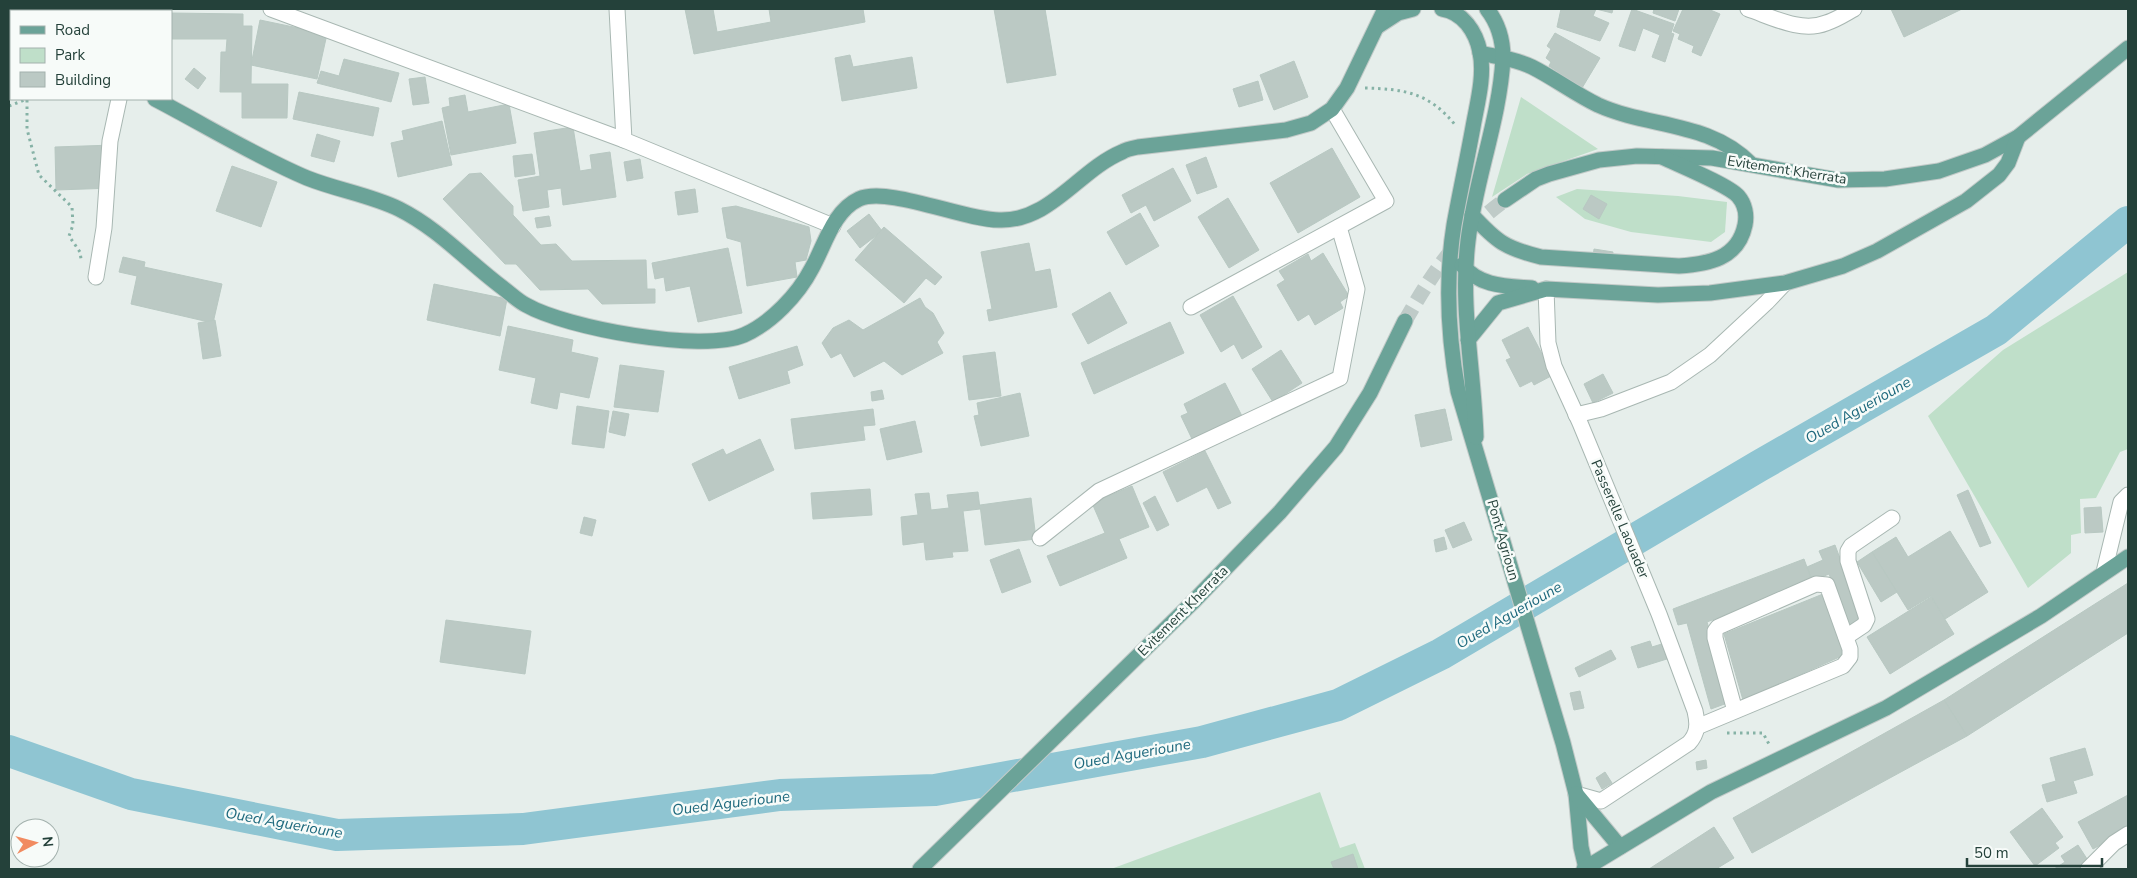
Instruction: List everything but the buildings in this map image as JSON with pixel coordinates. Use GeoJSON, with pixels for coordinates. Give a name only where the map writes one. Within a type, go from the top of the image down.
{"type":"FeatureCollection","features":[{"type":"Feature","properties":{"kind":"main road"},"geometry":{"type":"LineString","coordinates":[[157,100],[309,179],[397,208],[431,227],[526,306],[565,321],[620,333],[714,343],[743,336],[766,321],[788,302],[811,272],[833,226],[844,210],[860,199],[874,195],[912,201],[966,215],[999,220],[1018,218],[1038,211],[1060,197],[1103,163],[1121,152],[1138,147],[1286,130],[1311,123],[1332,109],[1347,88],[1385,9]]}},
{"type":"Feature","properties":{"kind":"main road"},"geometry":{"type":"LineString","coordinates":[[1378,26],[1398,13],[1412,9]]}},
{"type":"Feature","properties":{"kind":"main road"},"geometry":{"type":"LineString","coordinates":[[1442,9],[1449,10],[1459,16],[1470,27],[1480,53],[1478,97],[1451,246],[1448,286],[1450,345],[1458,392],[1477,451]]}},
{"type":"Feature","properties":{"kind":"main road"},"geometry":{"type":"LineString","coordinates":[[1477,451],[1476,409],[1468,340],[1467,242],[1499,88],[1503,58],[1500,34],[1495,19],[1488,9]]}},
{"type":"Feature","properties":{"kind":"main road","name":"Evitement Kherrata"},"geometry":{"type":"LineString","coordinates":[[1505,200],[1536,179],[1580,164],[1617,158],[1659,156],[1712,158],[1838,180],[1885,179],[1939,171],[1985,155],[2018,137],[2128,48]]}},
{"type":"Feature","properties":{"kind":"main road"},"geometry":{"type":"LineString","coordinates":[[1480,53],[1531,66],[1597,105],[1721,140],[1751,164]]}},
{"type":"Feature","properties":{"kind":"main road"},"geometry":{"type":"LineString","coordinates":[[1451,246],[1466,270],[1484,282],[1498,286],[1667,295],[1710,293],[1785,282],[1843,266],[1877,251],[1966,201],[1999,175],[2008,163],[2018,137]]}},
{"type":"Feature","properties":{"kind":"main road"},"geometry":{"type":"LineString","coordinates":[[1472,215],[1494,239],[1520,252],[1541,257],[1679,266],[1698,264],[1728,254],[1738,242],[1745,227],[1745,210],[1738,196],[1731,190],[1659,156]]}},
{"type":"Feature","properties":{"kind":"main road"},"geometry":{"type":"LineString","coordinates":[[1468,340],[1498,303],[1546,290]]}},
{"type":"Feature","properties":{"kind":"main road","name":"Evitement Kherrata"},"geometry":{"type":"LineString","coordinates":[[920,869],[1192,603],[1280,512],[1336,447],[1370,393],[1405,321]]}},
{"type":"Feature","properties":{"kind":"main road","name":"Pont Agrioun"},"geometry":{"type":"LineString","coordinates":[[1477,451],[1563,743],[1576,794],[1585,869]]}},
{"type":"Feature","properties":{"kind":"main road"},"geometry":{"type":"LineString","coordinates":[[1585,869],[1711,792],[1886,708],[2041,616],[2128,557]]}},
{"type":"Feature","properties":{"kind":"main road"},"geometry":{"type":"LineString","coordinates":[[1576,794],[1620,847]]}},
{"type":"Feature","properties":{"kind":"street"},"geometry":{"type":"LineString","coordinates":[[271,9],[624,140],[833,226]]}},
{"type":"Feature","properties":{"kind":"street"},"geometry":{"type":"LineString","coordinates":[[617,9],[624,140]]}},
{"type":"Feature","properties":{"kind":"street"},"geometry":{"type":"LineString","coordinates":[[1748,9],[1795,25],[1813,26],[1826,23],[1854,9]]}},
{"type":"Feature","properties":{"kind":"street"},"geometry":{"type":"LineString","coordinates":[[96,277],[104,228],[110,142],[119,100]]}},
{"type":"Feature","properties":{"kind":"street"},"geometry":{"type":"LineString","coordinates":[[1191,307],[1386,201],[1332,109]]}},
{"type":"Feature","properties":{"kind":"street"},"geometry":{"type":"LineString","coordinates":[[1040,538],[1099,491],[1340,378],[1357,289],[1339,227]]}},
{"type":"Feature","properties":{"kind":"street"},"geometry":{"type":"LineString","coordinates":[[1578,419],[1671,382],[1724,342],[1785,282]]}},
{"type":"Feature","properties":{"kind":"street","name":"Passerelle Laouader"},"geometry":{"type":"LineString","coordinates":[[1546,290],[1550,355],[1659,614],[1695,711],[1698,727]]}},
{"type":"Feature","properties":{"kind":"street"},"geometry":{"type":"LineString","coordinates":[[2104,572],[2122,515],[2121,502],[2128,496]]}},
{"type":"Feature","properties":{"kind":"street"},"geometry":{"type":"LineString","coordinates":[[1846,636],[1864,625],[1868,619],[1848,561],[1848,551],[1851,546],[1892,518]]}},
{"type":"Feature","properties":{"kind":"street"},"geometry":{"type":"LineString","coordinates":[[1576,794],[1601,801],[1689,743],[1694,738],[1698,727],[1843,666],[1850,657],[1850,649],[1828,585],[1822,584],[1722,624],[1715,631],[1715,638],[1736,711]]}},
{"type":"Feature","properties":{"kind":"street"},"geometry":{"type":"LineString","coordinates":[[2088,869],[2114,843],[2128,834]]}},
{"type":"Feature","properties":{"kind":"path"},"geometry":{"type":"LineString","coordinates":[[1347,88],[1409,91],[1426,99],[1452,120],[1470,143]]}},
{"type":"Feature","properties":{"kind":"path"},"geometry":{"type":"LineString","coordinates":[[9,106],[24,100]]}},
{"type":"Feature","properties":{"kind":"path"},"geometry":{"type":"LineString","coordinates":[[27,100],[28,136],[40,175],[72,207],[73,225],[69,236],[80,252],[83,264]]}},
{"type":"Feature","properties":{"kind":"path"},"geometry":{"type":"LineString","coordinates":[[1726,733],[1763,733]]}},
{"type":"Feature","properties":{"kind":"green space"},"geometry":{"type":"Polygon","coordinates":[[[1521,97],[1598,149],[1527,174],[1492,197],[1521,97]]]}},
{"type":"Feature","properties":{"kind":"green space"},"geometry":{"type":"Polygon","coordinates":[[[1577,189],[1678,196],[1727,202],[1725,232],[1711,242],[1631,232],[1585,219],[1556,197],[1577,189]]]}},
{"type":"Feature","properties":{"kind":"green space"},"geometry":{"type":"Polygon","coordinates":[[[2128,272],[2128,449],[2120,452],[2096,498],[2080,499],[2081,533],[2071,535],[2071,553],[2028,588],[1928,416],[2003,350],[2128,272]]]}},
{"type":"Feature","properties":{"kind":"green space"},"geometry":{"type":"Polygon","coordinates":[[[1320,792],[1340,848],[1355,843],[1365,869],[1111,869],[1320,792]]]}},
{"type":"Feature","properties":{"kind":"waterway","name":"Oued Aguerioune"},"geometry":{"type":"LineString","coordinates":[[9,751],[131,794],[337,835],[523,829],[780,795],[935,790],[1202,742],[1338,705],[1441,654],[1759,466],[1996,330],[2128,222]]}},
{"type":"Feature","properties":{"kind":"tunnel"},"geometry":{"type":"LineString","coordinates":[[1405,321],[1426,286],[1460,240],[1473,226],[1505,200]]}}]}
